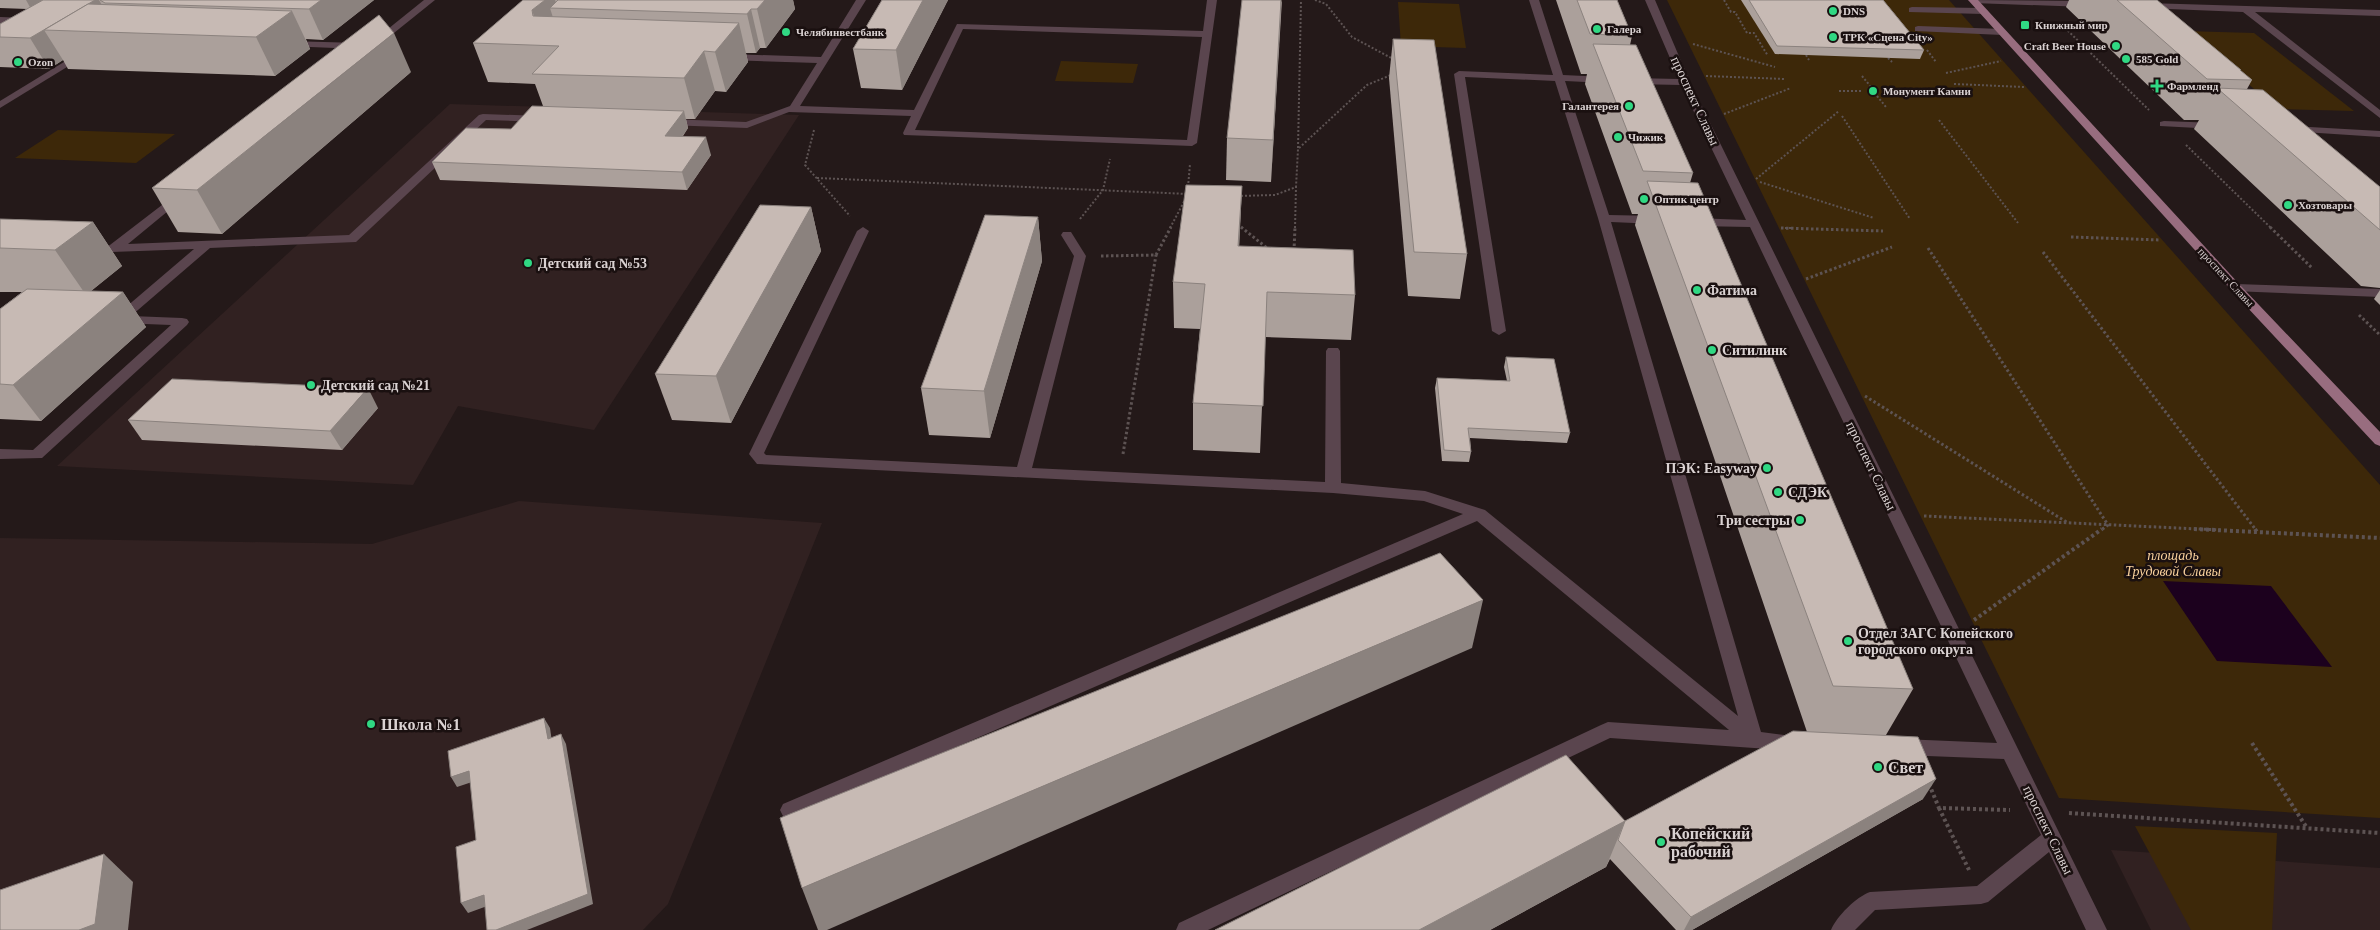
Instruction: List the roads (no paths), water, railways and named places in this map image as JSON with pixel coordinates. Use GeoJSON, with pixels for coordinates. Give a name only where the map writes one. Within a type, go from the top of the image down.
{"type":"FeatureCollection","features":[{"type":"Feature","properties":{"kind":"main road","name":"проспект Славы"},"geometry":{"type":"LineString","coordinates":[[1973,0],[2236,288],[2380,441]]}},
{"type":"Feature","properties":{"kind":"street"},"geometry":{"type":"LineString","coordinates":[[356,58],[430,0]]}},
{"type":"Feature","properties":{"kind":"street"},"geometry":{"type":"LineString","coordinates":[[793,109],[861,0]]}},
{"type":"Feature","properties":{"kind":"street"},"geometry":{"type":"LineString","coordinates":[[1208,34],[960,26],[908,133],[1192,143],[1208,34],[1212,0]]}},
{"type":"Feature","properties":{"kind":"street"},"geometry":{"type":"LineString","coordinates":[[1534,0],[1604,218],[1754,740]]}},
{"type":"Feature","properties":{"kind":"street","name":"проспект Славы"},"geometry":{"type":"LineString","coordinates":[[1650,0],[1685,82],[2097,930]]}},
{"type":"Feature","properties":{"kind":"street"},"geometry":{"type":"LineString","coordinates":[[1973,0],[2096,5]]}},
{"type":"Feature","properties":{"kind":"street"},"geometry":{"type":"LineString","coordinates":[[2134,6],[2380,12]]}},
{"type":"Feature","properties":{"kind":"street"},"geometry":{"type":"LineString","coordinates":[[2245,9],[2380,115]]}},
{"type":"Feature","properties":{"kind":"street"},"geometry":{"type":"LineString","coordinates":[[1912,10],[1983,12]]}},
{"type":"Feature","properties":{"kind":"street"},"geometry":{"type":"LineString","coordinates":[[0,20],[30,18],[8,29]]}},
{"type":"Feature","properties":{"kind":"street"},"geometry":{"type":"LineString","coordinates":[[1918,29],[2002,32]]}},
{"type":"Feature","properties":{"kind":"street"},"geometry":{"type":"LineString","coordinates":[[274,43],[372,46]]}},
{"type":"Feature","properties":{"kind":"street"},"geometry":{"type":"LineString","coordinates":[[0,105],[91,48]]}},
{"type":"Feature","properties":{"kind":"street"},"geometry":{"type":"LineString","coordinates":[[716,56],[823,60]]}},
{"type":"Feature","properties":{"kind":"street"},"geometry":{"type":"LineString","coordinates":[[1499,332],[1459,74],[1685,82]]}},
{"type":"Feature","properties":{"kind":"street"},"geometry":{"type":"LineString","coordinates":[[659,122],[747,125],[793,109],[918,113]]}},
{"type":"Feature","properties":{"kind":"street"},"geometry":{"type":"LineString","coordinates":[[96,247],[115,248],[352,239],[483,117],[551,119]]}},
{"type":"Feature","properties":{"kind":"street"},"geometry":{"type":"LineString","coordinates":[[2164,124],[2228,126]]}},
{"type":"Feature","properties":{"kind":"street"},"geometry":{"type":"LineString","coordinates":[[2284,128],[2380,134]]}},
{"type":"Feature","properties":{"kind":"street"},"geometry":{"type":"LineString","coordinates":[[115,248],[185,193]]}},
{"type":"Feature","properties":{"kind":"street"},"geometry":{"type":"LineString","coordinates":[[1604,218],[1667,220]]}},
{"type":"Feature","properties":{"kind":"street"},"geometry":{"type":"LineString","coordinates":[[1685,221],[1754,224]]}},
{"type":"Feature","properties":{"kind":"street"},"geometry":{"type":"LineString","coordinates":[[863,231],[756,454],[762,460],[1119,476],[1333,488],[1425,496],[1479,514],[1754,740]]}},
{"type":"Feature","properties":{"kind":"street"},"geometry":{"type":"LineString","coordinates":[[1023,472],[1080,256],[1067,235]]}},
{"type":"Feature","properties":{"kind":"street"},"geometry":{"type":"LineString","coordinates":[[0,454],[37,455],[182,322],[119,319],[206,245]]}},
{"type":"Feature","properties":{"kind":"street"},"geometry":{"type":"LineString","coordinates":[[2236,288],[2380,293]]}},
{"type":"Feature","properties":{"kind":"street"},"geometry":{"type":"LineString","coordinates":[[1333,488],[1334,351]]}},
{"type":"Feature","properties":{"kind":"street"},"geometry":{"type":"LineString","coordinates":[[790,810],[1479,514]]}},
{"type":"Feature","properties":{"kind":"street"},"geometry":{"type":"LineString","coordinates":[[1186,930],[1608,730],[1810,742]]}},
{"type":"Feature","properties":{"kind":"street"},"geometry":{"type":"LineString","coordinates":[[1886,746],[2009,752]]}},
{"type":"Feature","properties":{"kind":"street"},"geometry":{"type":"LineString","coordinates":[[1841,930],[1870,901],[1981,895],[2052,838]]}},
{"type":"Feature","properties":{"kind":"place","name":"DNS"},"geometry":{"type":"Point","coordinates":[1833,11]}},
{"type":"Feature","properties":{"kind":"place","name":"Книжный мир"},"geometry":{"type":"Point","coordinates":[2025,25]}},
{"type":"Feature","properties":{"kind":"place","name":"Галера"},"geometry":{"type":"Point","coordinates":[1597,29]}},
{"type":"Feature","properties":{"kind":"place","name":"Челябинвестбанк"},"geometry":{"type":"Point","coordinates":[786,32]}},
{"type":"Feature","properties":{"kind":"place","name":"ТРК «Сцена City»"},"geometry":{"type":"Point","coordinates":[1833,37]}},
{"type":"Feature","properties":{"kind":"place","name":"Craft Beer House"},"geometry":{"type":"Point","coordinates":[2116,46]}},
{"type":"Feature","properties":{"kind":"place","name":"585 Gold"},"geometry":{"type":"Point","coordinates":[2126,59]}},
{"type":"Feature","properties":{"kind":"place","name":"Ozon"},"geometry":{"type":"Point","coordinates":[18,62]}},
{"type":"Feature","properties":{"kind":"place","name":"Фармленд"},"geometry":{"type":"Point","coordinates":[2157,86]}},
{"type":"Feature","properties":{"kind":"place","name":"Монумент Камни"},"geometry":{"type":"Point","coordinates":[1873,91]}},
{"type":"Feature","properties":{"kind":"place","name":"Галантерея"},"geometry":{"type":"Point","coordinates":[1629,106]}},
{"type":"Feature","properties":{"kind":"place","name":"Чижик"},"geometry":{"type":"Point","coordinates":[1618,137]}},
{"type":"Feature","properties":{"kind":"place","name":"Оптик центр"},"geometry":{"type":"Point","coordinates":[1644,199]}},
{"type":"Feature","properties":{"kind":"place","name":"Хозтовары"},"geometry":{"type":"Point","coordinates":[2288,205]}},
{"type":"Feature","properties":{"kind":"place","name":"Детский сад №53"},"geometry":{"type":"Point","coordinates":[528,263]}},
{"type":"Feature","properties":{"kind":"place","name":"Фатима"},"geometry":{"type":"Point","coordinates":[1697,290]}},
{"type":"Feature","properties":{"kind":"place","name":"Ситилинк"},"geometry":{"type":"Point","coordinates":[1712,350]}},
{"type":"Feature","properties":{"kind":"place","name":"Детский сад №21"},"geometry":{"type":"Point","coordinates":[311,385]}},
{"type":"Feature","properties":{"kind":"place","name":"ПЭК: Easyway"},"geometry":{"type":"Point","coordinates":[1767,468]}},
{"type":"Feature","properties":{"kind":"place","name":"СДЭК"},"geometry":{"type":"Point","coordinates":[1778,492]}},
{"type":"Feature","properties":{"kind":"place","name":"Три сестры"},"geometry":{"type":"Point","coordinates":[1800,520]}},
{"type":"Feature","properties":{"kind":"place","name":"Отдел ЗАГС Копейского городского округа"},"geometry":{"type":"Point","coordinates":[1848,641]}},
{"type":"Feature","properties":{"kind":"place","name":"Школа №1"},"geometry":{"type":"Point","coordinates":[371,724]}},
{"type":"Feature","properties":{"kind":"place","name":"Свет"},"geometry":{"type":"Point","coordinates":[1878,767]}},
{"type":"Feature","properties":{"kind":"place","name":"Копейский рабочий"},"geometry":{"type":"Point","coordinates":[1661,842]}},
{"type":"Feature","properties":{"kind":"park label","name":"площадь Трудовой Славы"},"geometry":{"type":"Point","coordinates":[2173,564]}}]}
